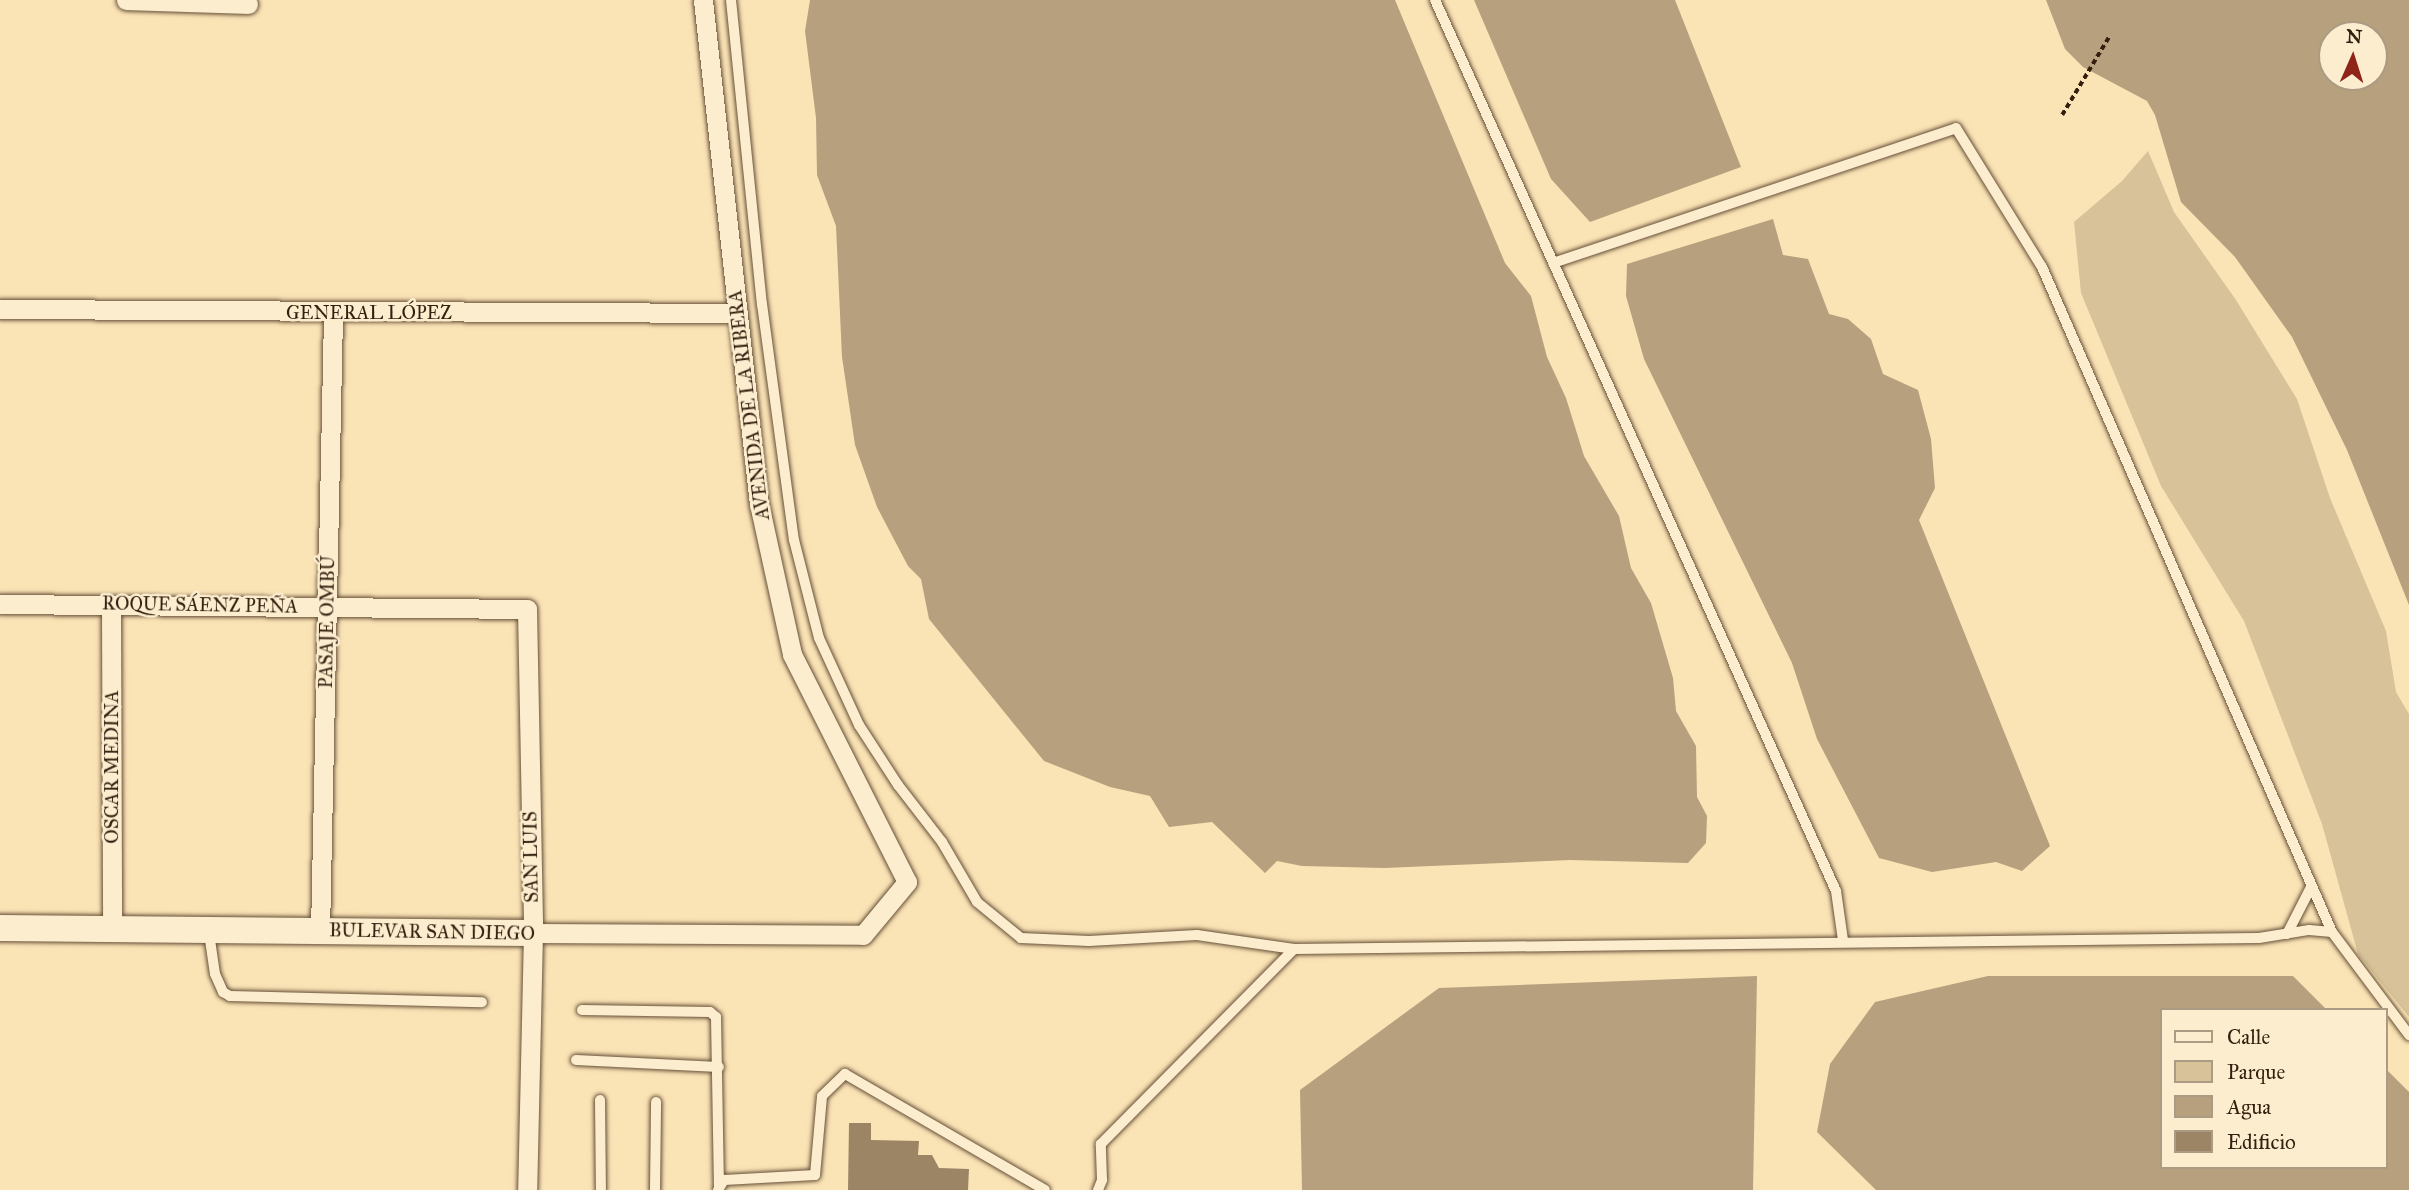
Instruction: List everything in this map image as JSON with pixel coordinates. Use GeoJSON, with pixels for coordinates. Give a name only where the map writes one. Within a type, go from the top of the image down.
{"type":"FeatureCollection","features":[{"type":"Feature","properties":{"kind":"street"},"geometry":{"type":"LineString","coordinates":[[127,0],[248,4]]}},
{"type":"Feature","properties":{"kind":"street","name":"AVENIDA DE LA RIBERA"},"geometry":{"type":"LineString","coordinates":[[703,0],[759,504],[792,654],[906,882],[863,935]]}},
{"type":"Feature","properties":{"kind":"street","name":"GENERAL LÓPEZ"},"geometry":{"type":"LineString","coordinates":[[0,309],[333,314],[738,313]]}},
{"type":"Feature","properties":{"kind":"street","name":"PASAJE OMBÚ"},"geometry":{"type":"LineString","coordinates":[[320,931],[333,314]]}},
{"type":"Feature","properties":{"kind":"street","name":"ROQUE SÁENZ PEÑA"},"geometry":{"type":"LineString","coordinates":[[0,604],[527,609]]}},
{"type":"Feature","properties":{"kind":"street","name":"OSCAR MEDINA"},"geometry":{"type":"LineString","coordinates":[[111,605],[112,929]]}},
{"type":"Feature","properties":{"kind":"street","name":"SAN LUIS"},"geometry":{"type":"LineString","coordinates":[[527,609],[533,933],[527,1190]]}},
{"type":"Feature","properties":{"kind":"street","name":"BULEVAR SAN DIEGO"},"geometry":{"type":"LineString","coordinates":[[0,928],[863,935]]}},
{"type":"Feature","properties":{"kind":"lane"},"geometry":{"type":"LineString","coordinates":[[731,0],[762,304],[794,540],[819,638],[859,725],[942,842],[977,902],[1021,938],[1089,942],[1197,935],[1293,949],[2332,932]]}},
{"type":"Feature","properties":{"kind":"lane"},"geometry":{"type":"LineString","coordinates":[[1435,0],[1836,891],[1843,940]]}},
{"type":"Feature","properties":{"kind":"lane"},"geometry":{"type":"LineString","coordinates":[[1553,263],[1956,128],[2042,267],[2310,889],[2332,932],[2409,1035]]}},
{"type":"Feature","properties":{"kind":"lane"},"geometry":{"type":"LineString","coordinates":[[2287,934],[2310,889]]}},
{"type":"Feature","properties":{"kind":"lane"},"geometry":{"type":"LineString","coordinates":[[209,930],[215,974],[223,992],[230,996],[482,1002]]}},
{"type":"Feature","properties":{"kind":"lane"},"geometry":{"type":"LineString","coordinates":[[1098,1190],[1102,1180],[1101,1144],[1293,949]]}},
{"type":"Feature","properties":{"kind":"lane"},"geometry":{"type":"LineString","coordinates":[[582,1010],[710,1012],[719,1023],[718,1188]]}},
{"type":"Feature","properties":{"kind":"lane"},"geometry":{"type":"LineString","coordinates":[[576,1060],[719,1066]]}},
{"type":"Feature","properties":{"kind":"lane"},"geometry":{"type":"LineString","coordinates":[[718,1188],[733,1179],[814,1175],[822,1096],[845,1074],[1045,1190]]}},
{"type":"Feature","properties":{"kind":"lane"},"geometry":{"type":"LineString","coordinates":[[600,1100],[601,1190]]}},
{"type":"Feature","properties":{"kind":"lane"},"geometry":{"type":"LineString","coordinates":[[655,1190],[656,1102]]}},
{"type":"Feature","properties":{"kind":"path"},"geometry":{"type":"LineString","coordinates":[[2062,114],[2110,35]]}},
{"type":"Feature","properties":{"kind":"green space"},"geometry":{"type":"Polygon","coordinates":[[[2148,151],[2174,212],[2236,300],[2297,399],[2330,498],[2386,631],[2396,692],[2409,714],[2409,1017],[2358,954],[2322,824],[2244,621],[2161,486],[2081,293],[2074,222],[2122,181],[2148,151]]]}},
{"type":"Feature","properties":{"kind":"water"},"geometry":{"type":"Polygon","coordinates":[[[810,0],[1395,0],[1505,263],[1531,296],[1547,357],[1566,398],[1584,456],[1619,516],[1631,568],[1651,603],[1673,678],[1676,711],[1696,746],[1697,797],[1707,816],[1706,843],[1688,863],[1570,860],[1384,868],[1302,866],[1277,861],[1265,873],[1212,822],[1169,827],[1150,796],[1110,787],[1044,761],[929,619],[921,579],[908,566],[877,507],[855,445],[842,357],[836,226],[817,175],[816,118],[805,31],[810,0]]]}},
{"type":"Feature","properties":{"kind":"water"},"geometry":{"type":"Polygon","coordinates":[[[1474,0],[1675,0],[1741,167],[1590,222],[1551,179],[1474,0]]]}},
{"type":"Feature","properties":{"kind":"water"},"geometry":{"type":"Polygon","coordinates":[[[2046,0],[2409,0],[2409,605],[2347,450],[2292,337],[2235,257],[2181,202],[2155,115],[2147,101],[2083,67],[2065,49],[2046,0]]]}},
{"type":"Feature","properties":{"kind":"water"},"geometry":{"type":"Polygon","coordinates":[[[1773,219],[1783,255],[1808,259],[1829,314],[1848,319],[1871,339],[1883,374],[1918,390],[1931,439],[1935,488],[1919,520],[2050,846],[2022,871],[1996,862],[1932,872],[1879,858],[1817,739],[1792,663],[1644,359],[1626,296],[1627,264],[1773,219]]]}},
{"type":"Feature","properties":{"kind":"water"},"geometry":{"type":"Polygon","coordinates":[[[1757,976],[1753,1190],[1302,1190],[1300,1090],[1439,988],[1757,976]]]}},
{"type":"Feature","properties":{"kind":"water"},"geometry":{"type":"Polygon","coordinates":[[[1988,976],[2293,976],[2325,1008],[2160,1008],[2160,1169],[2388,1169],[2388,1071],[2409,1092],[2409,1190],[1876,1190],[1817,1132],[1830,1064],[1875,1002],[1988,976]]]}},
{"type":"Feature","properties":{"kind":"building"},"geometry":{"type":"Polygon","coordinates":[[[849,1123],[871,1123],[871,1140],[919,1141],[918,1155],[932,1155],[939,1168],[969,1169],[968,1190],[848,1190],[849,1123]]]}}]}
